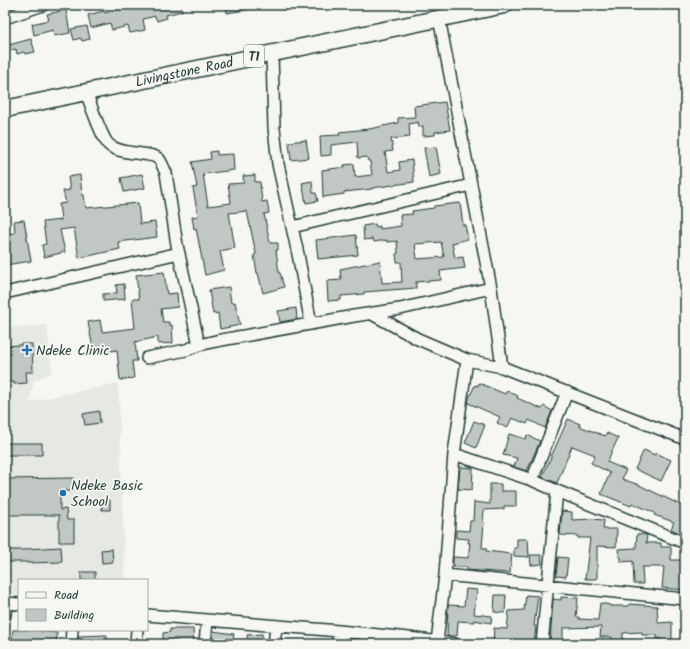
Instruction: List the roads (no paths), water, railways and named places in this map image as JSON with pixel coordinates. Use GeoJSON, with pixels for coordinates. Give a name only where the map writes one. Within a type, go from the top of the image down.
{"type":"FeatureCollection","features":[{"type":"Feature","properties":{"kind":"highway","name":"Livingstone Road"},"geometry":{"type":"LineString","coordinates":[[5,109],[504,5]]}},
{"type":"Feature","properties":{"kind":"street"},"geometry":{"type":"LineString","coordinates":[[5,18],[44,5]]}},
{"type":"Feature","properties":{"kind":"street"},"geometry":{"type":"LineString","coordinates":[[439,18],[491,288],[502,367]]}},
{"type":"Feature","properties":{"kind":"street"},"geometry":{"type":"LineString","coordinates":[[272,53],[274,128],[278,164],[311,324]]}},
{"type":"Feature","properties":{"kind":"street"},"geometry":{"type":"LineString","coordinates":[[86,92],[99,127],[109,144],[122,150],[137,154],[152,155],[158,159],[166,173],[179,253],[199,345]]}},
{"type":"Feature","properties":{"kind":"street"},"geometry":{"type":"LineString","coordinates":[[292,226],[471,185]]}},
{"type":"Feature","properties":{"kind":"street"},"geometry":{"type":"LineString","coordinates":[[5,293],[179,253]]}},
{"type":"Feature","properties":{"kind":"street"},"geometry":{"type":"LineString","coordinates":[[147,358],[186,350],[199,345],[400,309],[491,288]]}},
{"type":"Feature","properties":{"kind":"street"},"geometry":{"type":"LineString","coordinates":[[372,314],[418,339],[467,360],[502,367],[685,439]]}},
{"type":"Feature","properties":{"kind":"street"},"geometry":{"type":"LineString","coordinates":[[438,642],[454,454],[467,360]]}},
{"type":"Feature","properties":{"kind":"street"},"geometry":{"type":"LineString","coordinates":[[532,480],[567,392]]}},
{"type":"Feature","properties":{"kind":"street"},"geometry":{"type":"LineString","coordinates":[[454,454],[532,480],[685,543]]}},
{"type":"Feature","properties":{"kind":"street"},"geometry":{"type":"LineString","coordinates":[[542,644],[557,491]]}},
{"type":"Feature","properties":{"kind":"street"},"geometry":{"type":"LineString","coordinates":[[444,575],[685,599]]}},
{"type":"Feature","properties":{"kind":"street"},"geometry":{"type":"LineString","coordinates":[[5,614],[6,603],[18,604]]}},
{"type":"Feature","properties":{"kind":"street"},"geometry":{"type":"LineString","coordinates":[[148,615],[276,627],[339,631],[408,641],[454,644]]}},
{"type":"Feature","properties":{"kind":"street"},"geometry":{"type":"LineString","coordinates":[[205,644],[207,621]]}},
{"type":"Feature","properties":{"kind":"street"},"geometry":{"type":"LineString","coordinates":[[274,644],[276,627]]}},
{"type":"Feature","properties":{"kind":"street"},"geometry":{"type":"LineString","coordinates":[[71,644],[72,631]]}},
{"type":"Feature","properties":{"kind":"street"},"geometry":{"type":"LineString","coordinates":[[136,644],[137,631]]}},
{"type":"Feature","properties":{"kind":"street"},"geometry":{"type":"LineString","coordinates":[[338,644],[339,631]]}},
{"type":"Feature","properties":{"kind":"place","name":"Ndeke Clinic"},"geometry":{"type":"Point","coordinates":[27,350]}},
{"type":"Feature","properties":{"kind":"place","name":"Ndeke Basic School"},"geometry":{"type":"Point","coordinates":[63,493]}}]}
